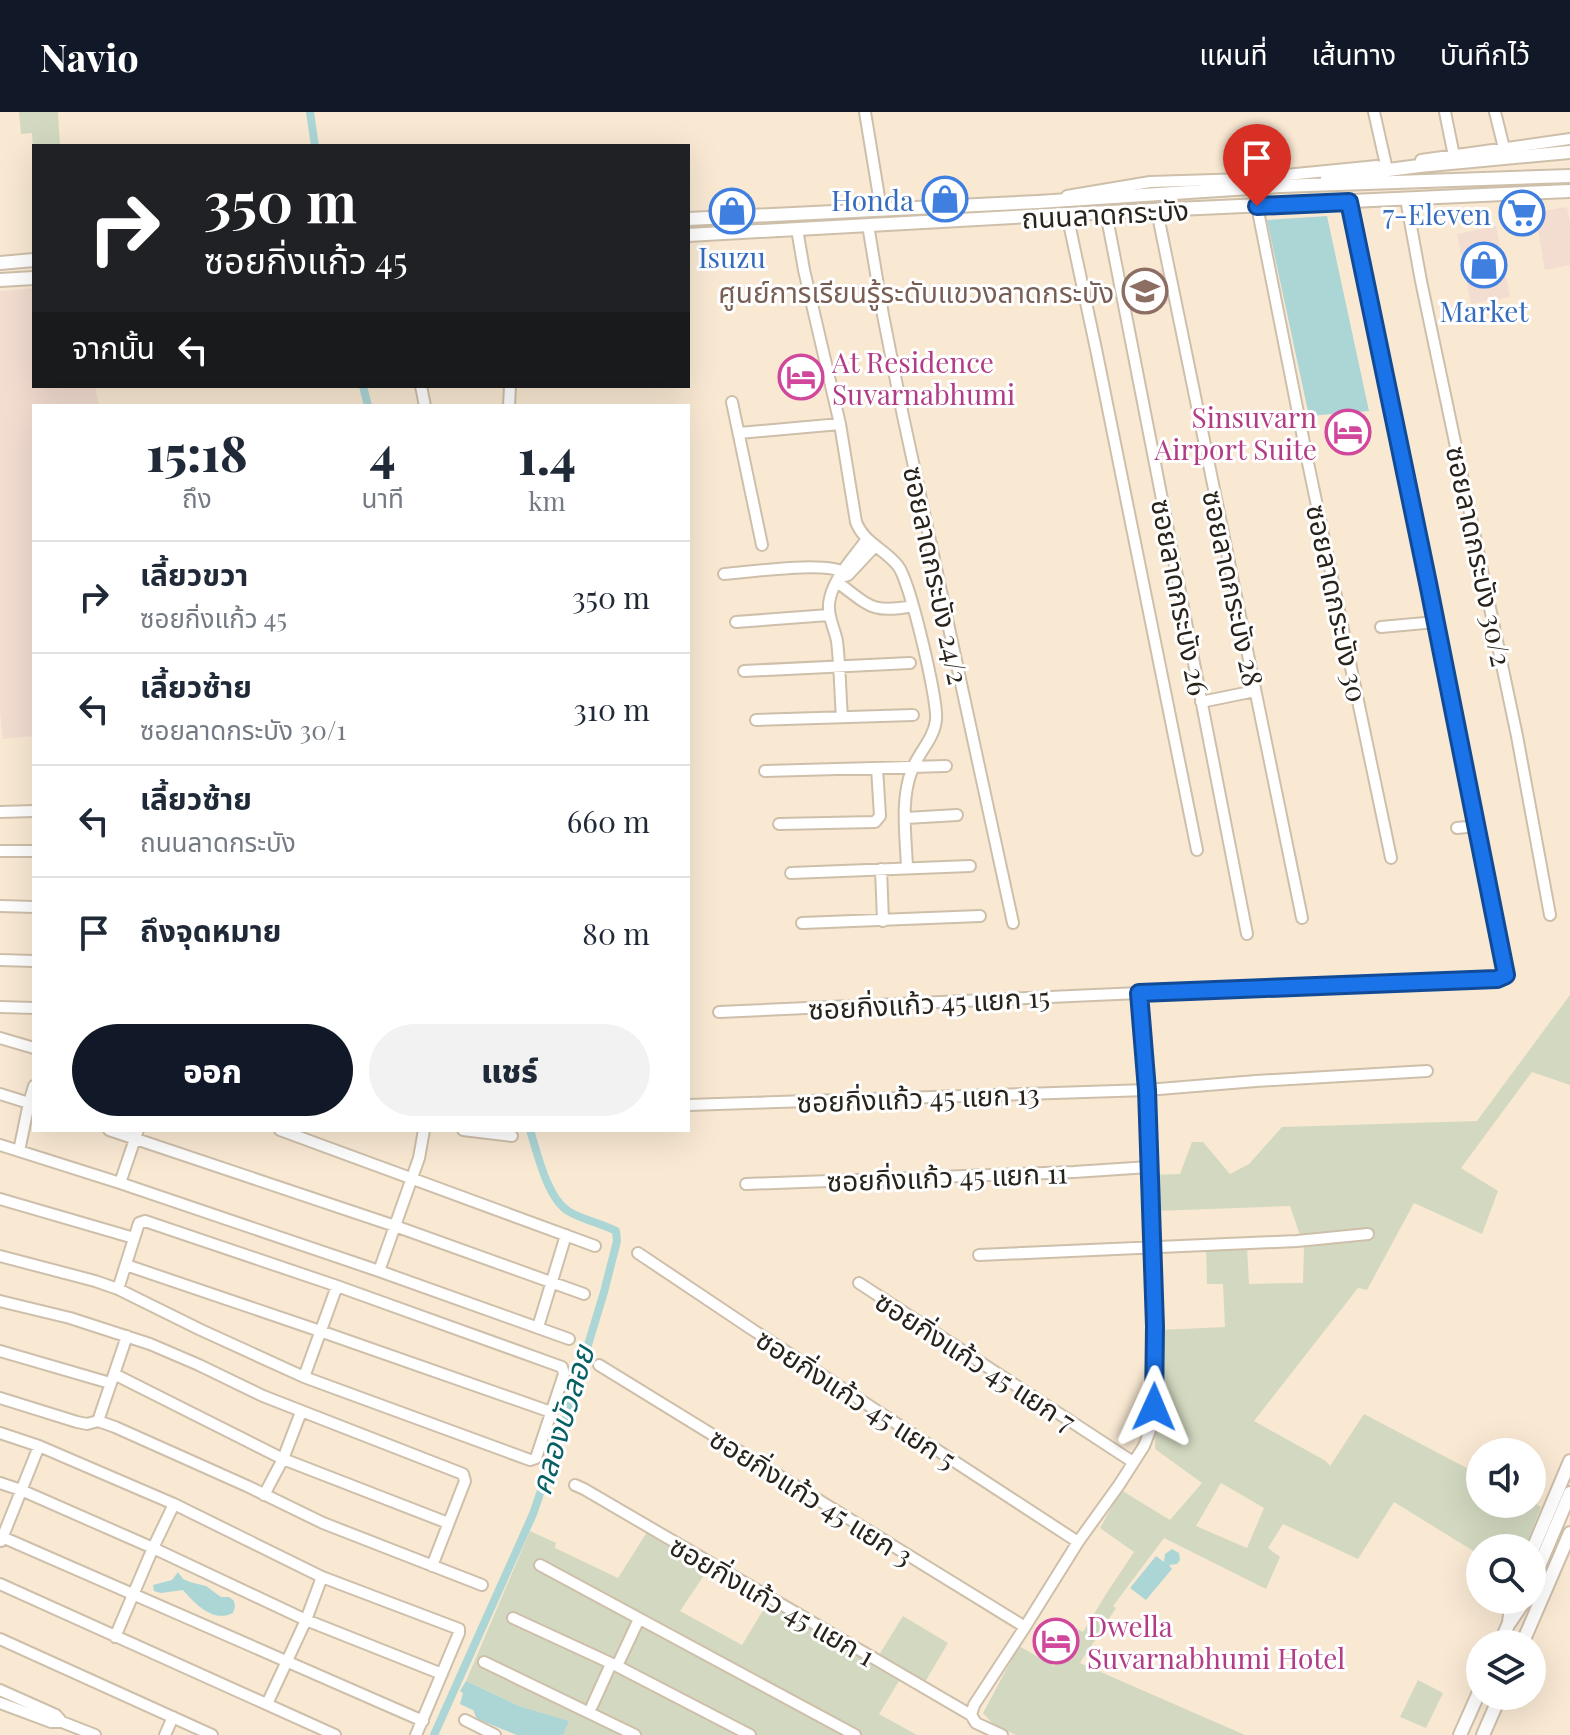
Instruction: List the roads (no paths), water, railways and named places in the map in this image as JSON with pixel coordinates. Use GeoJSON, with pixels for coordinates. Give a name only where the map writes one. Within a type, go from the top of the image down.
{"type":"FeatureCollection","features":[{"type":"Feature","properties":{"kind":"main road"},"geometry":{"type":"LineString","coordinates":[[1280,186],[1356,173],[1570,152]]}},
{"type":"Feature","properties":{"kind":"main road","name":"ถนนลาดกระบัง"},"geometry":{"type":"LineString","coordinates":[[690,219],[1038,202],[1280,186],[1570,176]]}},
{"type":"Feature","properties":{"kind":"main road","name":"ถนนลาดกระบัง"},"geometry":{"type":"LineString","coordinates":[[690,235],[1067,214],[1570,193]]}},
{"type":"Feature","properties":{"kind":"main road"},"geometry":{"type":"LineString","coordinates":[[1001,204],[1003,219]]}},
{"type":"Feature","properties":{"kind":"main road"},"geometry":{"type":"LineString","coordinates":[[0,263],[32,260]]}},
{"type":"Feature","properties":{"kind":"main road"},"geometry":{"type":"LineString","coordinates":[[0,280],[32,278]]}},
{"type":"Feature","properties":{"kind":"main road"},"geometry":{"type":"LineString","coordinates":[[1539,1534],[1570,1461]]}},
{"type":"Feature","properties":{"kind":"main road"},"geometry":{"type":"LineString","coordinates":[[1546,1550],[1570,1493]]}},
{"type":"Feature","properties":{"kind":"main road"},"geometry":{"type":"LineString","coordinates":[[1528,1630],[1570,1533]]}},
{"type":"Feature","properties":{"kind":"main road"},"geometry":{"type":"LineString","coordinates":[[1508,1625],[1510,1614]]}},
{"type":"Feature","properties":{"kind":"main road"},"geometry":{"type":"LineString","coordinates":[[1506,1630],[1515,1614]]}},
{"type":"Feature","properties":{"kind":"main road"},"geometry":{"type":"LineString","coordinates":[[1460,1735],[1471,1710]]}},
{"type":"Feature","properties":{"kind":"main road"},"geometry":{"type":"LineString","coordinates":[[1483,1735],[1494,1710]]}},
{"type":"Feature","properties":{"kind":"street"},"geometry":{"type":"LineString","coordinates":[[865,112],[881,209]]}},
{"type":"Feature","properties":{"kind":"street"},"geometry":{"type":"LineString","coordinates":[[1374,112],[1386,165]]}},
{"type":"Feature","properties":{"kind":"street"},"geometry":{"type":"LineString","coordinates":[[1445,112],[1454,156]]}},
{"type":"Feature","properties":{"kind":"street"},"geometry":{"type":"LineString","coordinates":[[1495,112],[1504,148]]}},
{"type":"Feature","properties":{"kind":"street"},"geometry":{"type":"LineString","coordinates":[[1038,202],[1150,182],[1246,179],[1386,165],[1570,139]]}},
{"type":"Feature","properties":{"kind":"street","name":"ซอยลาดกระบัง 30/2"},"geometry":{"type":"LineString","coordinates":[[1406,199],[1514,722],[1550,915]]}},
{"type":"Feature","properties":{"kind":"street"},"geometry":{"type":"LineString","coordinates":[[1349,202],[1477,826],[1457,828]]}},
{"type":"Feature","properties":{"kind":"street","name":"ซอยลาดกระบัง 30"},"geometry":{"type":"LineString","coordinates":[[1257,206],[1391,858]]}},
{"type":"Feature","properties":{"kind":"street","name":"ซอยลาดกระบัง 28"},"geometry":{"type":"LineString","coordinates":[[1157,211],[1302,918]]}},
{"type":"Feature","properties":{"kind":"street","name":"ซอยลาดกระบัง 26"},"geometry":{"type":"LineString","coordinates":[[1106,213],[1247,934]]}},
{"type":"Feature","properties":{"kind":"street"},"geometry":{"type":"LineString","coordinates":[[1067,214],[1197,850]]}},
{"type":"Feature","properties":{"kind":"street","name":"ซอยลาดกระบัง 24/2"},"geometry":{"type":"LineString","coordinates":[[868,225],[903,416],[1013,923]]}},
{"type":"Feature","properties":{"kind":"street"},"geometry":{"type":"LineString","coordinates":[[797,229],[840,424],[853,508],[859,528],[898,566],[913,606],[935,703],[936,722],[926,747],[913,767],[907,788],[907,868]]}},
{"type":"Feature","properties":{"kind":"street"},"geometry":{"type":"LineString","coordinates":[[732,402],[762,545]]}},
{"type":"Feature","properties":{"kind":"street"},"geometry":{"type":"LineString","coordinates":[[739,433],[840,424]]}},
{"type":"Feature","properties":{"kind":"street"},"geometry":{"type":"LineString","coordinates":[[842,717],[836,637],[829,615],[830,598],[842,576],[871,543]]}},
{"type":"Feature","properties":{"kind":"street"},"geometry":{"type":"LineString","coordinates":[[724,574],[826,567],[842,576],[864,602],[878,610],[913,606]]}},
{"type":"Feature","properties":{"kind":"street"},"geometry":{"type":"LineString","coordinates":[[736,622],[829,615]]}},
{"type":"Feature","properties":{"kind":"street"},"geometry":{"type":"LineString","coordinates":[[1381,627],[1436,622]]}},
{"type":"Feature","properties":{"kind":"street"},"geometry":{"type":"LineString","coordinates":[[744,671],[910,663]]}},
{"type":"Feature","properties":{"kind":"street"},"geometry":{"type":"LineString","coordinates":[[1201,702],[1255,691]]}},
{"type":"Feature","properties":{"kind":"street"},"geometry":{"type":"LineString","coordinates":[[756,720],[913,715]]}},
{"type":"Feature","properties":{"kind":"street"},"geometry":{"type":"LineString","coordinates":[[765,771],[946,766]]}},
{"type":"Feature","properties":{"kind":"street"},"geometry":{"type":"LineString","coordinates":[[779,824],[875,822],[880,816],[877,768]]}},
{"type":"Feature","properties":{"kind":"street"},"geometry":{"type":"LineString","coordinates":[[0,812],[32,811]]}},
{"type":"Feature","properties":{"kind":"street"},"geometry":{"type":"LineString","coordinates":[[906,818],[957,815]]}},
{"type":"Feature","properties":{"kind":"street","name":"ซอยกิ่งแก้ว 45 แยก 15"},"geometry":{"type":"LineString","coordinates":[[719,1012],[1497,979],[1504,977],[1506,972],[1477,826]]}},
{"type":"Feature","properties":{"kind":"street"},"geometry":{"type":"LineString","coordinates":[[0,851],[32,851]]}},
{"type":"Feature","properties":{"kind":"street"},"geometry":{"type":"LineString","coordinates":[[791,873],[970,866]]}},
{"type":"Feature","properties":{"kind":"street"},"geometry":{"type":"LineString","coordinates":[[881,869],[883,921]]}},
{"type":"Feature","properties":{"kind":"street"},"geometry":{"type":"LineString","coordinates":[[0,906],[32,907]]}},
{"type":"Feature","properties":{"kind":"street"},"geometry":{"type":"LineString","coordinates":[[802,923],[980,916]]}},
{"type":"Feature","properties":{"kind":"street"},"geometry":{"type":"LineString","coordinates":[[0,960],[32,961]]}},
{"type":"Feature","properties":{"kind":"street"},"geometry":{"type":"LineString","coordinates":[[971,1715],[974,1705],[1078,1542],[1144,1446],[1151,1428],[1155,1326],[1147,1090],[1139,993]]}},
{"type":"Feature","properties":{"kind":"street"},"geometry":{"type":"LineString","coordinates":[[0,1007],[32,1008]]}},
{"type":"Feature","properties":{"kind":"street"},"geometry":{"type":"LineString","coordinates":[[0,1038],[32,1047]]}},
{"type":"Feature","properties":{"kind":"street","name":"ซอยกิ่งแก้ว 45 แยก 13"},"geometry":{"type":"LineString","coordinates":[[690,1105],[1147,1090],[1427,1071]]}},
{"type":"Feature","properties":{"kind":"street"},"geometry":{"type":"LineString","coordinates":[[0,1094],[31,1104],[19,1151]]}},
{"type":"Feature","properties":{"kind":"street"},"geometry":{"type":"LineString","coordinates":[[286,1132],[595,1246]]}},
{"type":"Feature","properties":{"kind":"street"},"geometry":{"type":"LineString","coordinates":[[379,1271],[421,1151],[424,1132]]}},
{"type":"Feature","properties":{"kind":"street"},"geometry":{"type":"LineString","coordinates":[[479,1132],[512,1136]]}},
{"type":"Feature","properties":{"kind":"street"},"geometry":{"type":"LineString","coordinates":[[120,1183],[136,1134],[584,1294]]}},
{"type":"Feature","properties":{"kind":"street"},"geometry":{"type":"LineString","coordinates":[[0,1145],[379,1271],[569,1339]]}},
{"type":"Feature","properties":{"kind":"street","name":"ซอยกิ่งแก้ว 45 แยก 11"},"geometry":{"type":"LineString","coordinates":[[746,1184],[1149,1167]]}},
{"type":"Feature","properties":{"kind":"street"},"geometry":{"type":"LineString","coordinates":[[0,1199],[134,1238]]}},
{"type":"Feature","properties":{"kind":"street"},"geometry":{"type":"LineString","coordinates":[[0,1256],[118,1289],[304,1377],[530,1460],[536,1458],[564,1374],[562,1367],[145,1221],[139,1223],[118,1289]]}},
{"type":"Feature","properties":{"kind":"street"},"geometry":{"type":"LineString","coordinates":[[979,1255],[1297,1241],[1368,1234]]}},
{"type":"Feature","properties":{"kind":"street"},"geometry":{"type":"LineString","coordinates":[[538,1327],[566,1235]]}},
{"type":"Feature","properties":{"kind":"street","name":"ซอยกิ่งแก้ว 45 แยก 5"},"geometry":{"type":"LineString","coordinates":[[638,1253],[1078,1542]]}},
{"type":"Feature","properties":{"kind":"street"},"geometry":{"type":"LineString","coordinates":[[126,1265],[551,1412]]}},
{"type":"Feature","properties":{"kind":"street","name":"ซอยกิ่งแก้ว 45 แยก 7"},"geometry":{"type":"LineString","coordinates":[[859,1283],[1133,1462]]}},
{"type":"Feature","properties":{"kind":"street"},"geometry":{"type":"LineString","coordinates":[[304,1377],[337,1286]]}},
{"type":"Feature","properties":{"kind":"street"},"geometry":{"type":"LineString","coordinates":[[0,1301],[127,1336],[175,1354],[301,1412],[463,1474],[465,1481],[432,1566]]}},
{"type":"Feature","properties":{"kind":"street"},"geometry":{"type":"LineString","coordinates":[[98,1421],[127,1336]]}},
{"type":"Feature","properties":{"kind":"street"},"geometry":{"type":"LineString","coordinates":[[0,1351],[112,1378],[283,1459],[448,1523]]}},
{"type":"Feature","properties":{"kind":"street","name":"ซอยกิ่งแก้ว 45 แยก 3"},"geometry":{"type":"LineString","coordinates":[[599,1365],[1025,1627]]}},
{"type":"Feature","properties":{"kind":"street"},"geometry":{"type":"LineString","coordinates":[[0,1398],[77,1422],[87,1424],[98,1421],[115,1427],[323,1523],[482,1585]]}},
{"type":"Feature","properties":{"kind":"street"},"geometry":{"type":"LineString","coordinates":[[264,1495],[283,1459],[301,1412]]}},
{"type":"Feature","properties":{"kind":"street"},"geometry":{"type":"LineString","coordinates":[[0,1433],[39,1446],[174,1504],[322,1577],[459,1629],[416,1735]]}},
{"type":"Feature","properties":{"kind":"street"},"geometry":{"type":"LineString","coordinates":[[39,1446],[1,1539],[423,1721]]}},
{"type":"Feature","properties":{"kind":"street"},"geometry":{"type":"LineString","coordinates":[[0,1483],[153,1548],[306,1620],[442,1674]]}},
{"type":"Feature","properties":{"kind":"street","name":"ซอยกิ่งแก้ว 45 แยก 1"},"geometry":{"type":"LineString","coordinates":[[575,1485],[971,1715],[976,1723],[1002,1735]]}},
{"type":"Feature","properties":{"kind":"street"},"geometry":{"type":"LineString","coordinates":[[115,1637],[174,1504]]}},
{"type":"Feature","properties":{"kind":"street"},"geometry":{"type":"LineString","coordinates":[[540,1565],[855,1735]]}},
{"type":"Feature","properties":{"kind":"street"},"geometry":{"type":"LineString","coordinates":[[267,1704],[306,1620],[322,1577]]}},
{"type":"Feature","properties":{"kind":"street"},"geometry":{"type":"LineString","coordinates":[[0,1584],[335,1735]]}},
{"type":"Feature","properties":{"kind":"street"},"geometry":{"type":"LineString","coordinates":[[513,1618],[614,1665],[750,1735]]}},
{"type":"Feature","properties":{"kind":"street"},"geometry":{"type":"LineString","coordinates":[[592,1706],[639,1619]]}},
{"type":"Feature","properties":{"kind":"street"},"geometry":{"type":"LineString","coordinates":[[0,1639],[212,1735]]}},
{"type":"Feature","properties":{"kind":"street"},"geometry":{"type":"LineString","coordinates":[[484,1662],[635,1735]]}},
{"type":"Feature","properties":{"kind":"street"},"geometry":{"type":"LineString","coordinates":[[0,1690],[56,1715],[62,1722]]}},
{"type":"Feature","properties":{"kind":"street"},"geometry":{"type":"LineString","coordinates":[[0,1703],[95,1735]]}},
{"type":"Feature","properties":{"kind":"street"},"geometry":{"type":"LineString","coordinates":[[165,1735],[173,1717]]}},
{"type":"Feature","properties":{"kind":"street"},"geometry":{"type":"LineString","coordinates":[[465,1720],[490,1734]]}},
{"type":"Feature","properties":{"kind":"street"},"geometry":{"type":"LineString","coordinates":[[825,1735],[831,1723]]}},
{"type":"Feature","properties":{"kind":"water"},"geometry":{"type":"Polygon","coordinates":[[[1327,216],[1369,411],[1309,416],[1267,220],[1327,216]]]}},
{"type":"Feature","properties":{"kind":"water"},"geometry":{"type":"Polygon","coordinates":[[[1172,1549],[1179,1553],[1180,1560],[1177,1564],[1169,1565],[1172,1569],[1146,1600],[1130,1588],[1156,1556],[1164,1562],[1165,1554],[1172,1549]]]}},
{"type":"Feature","properties":{"kind":"water"},"geometry":{"type":"Polygon","coordinates":[[[178,1572],[183,1579],[206,1586],[221,1597],[229,1597],[234,1601],[233,1613],[212,1614],[183,1590],[154,1591],[153,1585],[172,1580],[178,1572]]]}},
{"type":"Feature","properties":{"kind":"water"},"geometry":{"type":"Polygon","coordinates":[[[466,1681],[519,1706],[569,1721],[563,1735],[517,1735],[477,1719],[473,1710],[460,1704],[463,1693],[460,1691],[466,1681]]]}},
{"type":"Feature","properties":{"kind":"waterway","name":"คลองบัวลอย"},"geometry":{"type":"LineString","coordinates":[[310,112],[315,144]]}},
{"type":"Feature","properties":{"kind":"waterway","name":"คลองบัวลอย"},"geometry":{"type":"LineString","coordinates":[[364,388],[368,404]]}},
{"type":"Feature","properties":{"kind":"waterway","name":"คลองบัวลอย"},"geometry":{"type":"LineString","coordinates":[[434,1735],[533,1514],[565,1421],[617,1241],[616,1231],[573,1214],[561,1205],[544,1174],[531,1132]]}},
{"type":"Feature","properties":{"kind":"place","name":"Honda"},"geometry":{"type":"Point","coordinates":[945,199]}},
{"type":"Feature","properties":{"kind":"place","name":"Isuzu"},"geometry":{"type":"Point","coordinates":[732,211]}},
{"type":"Feature","properties":{"kind":"place","name":"7-Eleven"},"geometry":{"type":"Point","coordinates":[1522,213]}},
{"type":"Feature","properties":{"kind":"place","name":"Market"},"geometry":{"type":"Point","coordinates":[1484,265]}},
{"type":"Feature","properties":{"kind":"place","name":"ศูนย์การเรียนรู้ระดับแขวงลาดกระบัง"},"geometry":{"type":"Point","coordinates":[1145,291]}},
{"type":"Feature","properties":{"kind":"place","name":"At Residence Suvarnabhumi"},"geometry":{"type":"Point","coordinates":[801,377]}},
{"type":"Feature","properties":{"kind":"place","name":"Sinsuvarn Airport Suite"},"geometry":{"type":"Point","coordinates":[1348,432]}},
{"type":"Feature","properties":{"kind":"place","name":"Dwella Suvarnabhumi Hotel"},"geometry":{"type":"Point","coordinates":[1056,1641]}}]}
